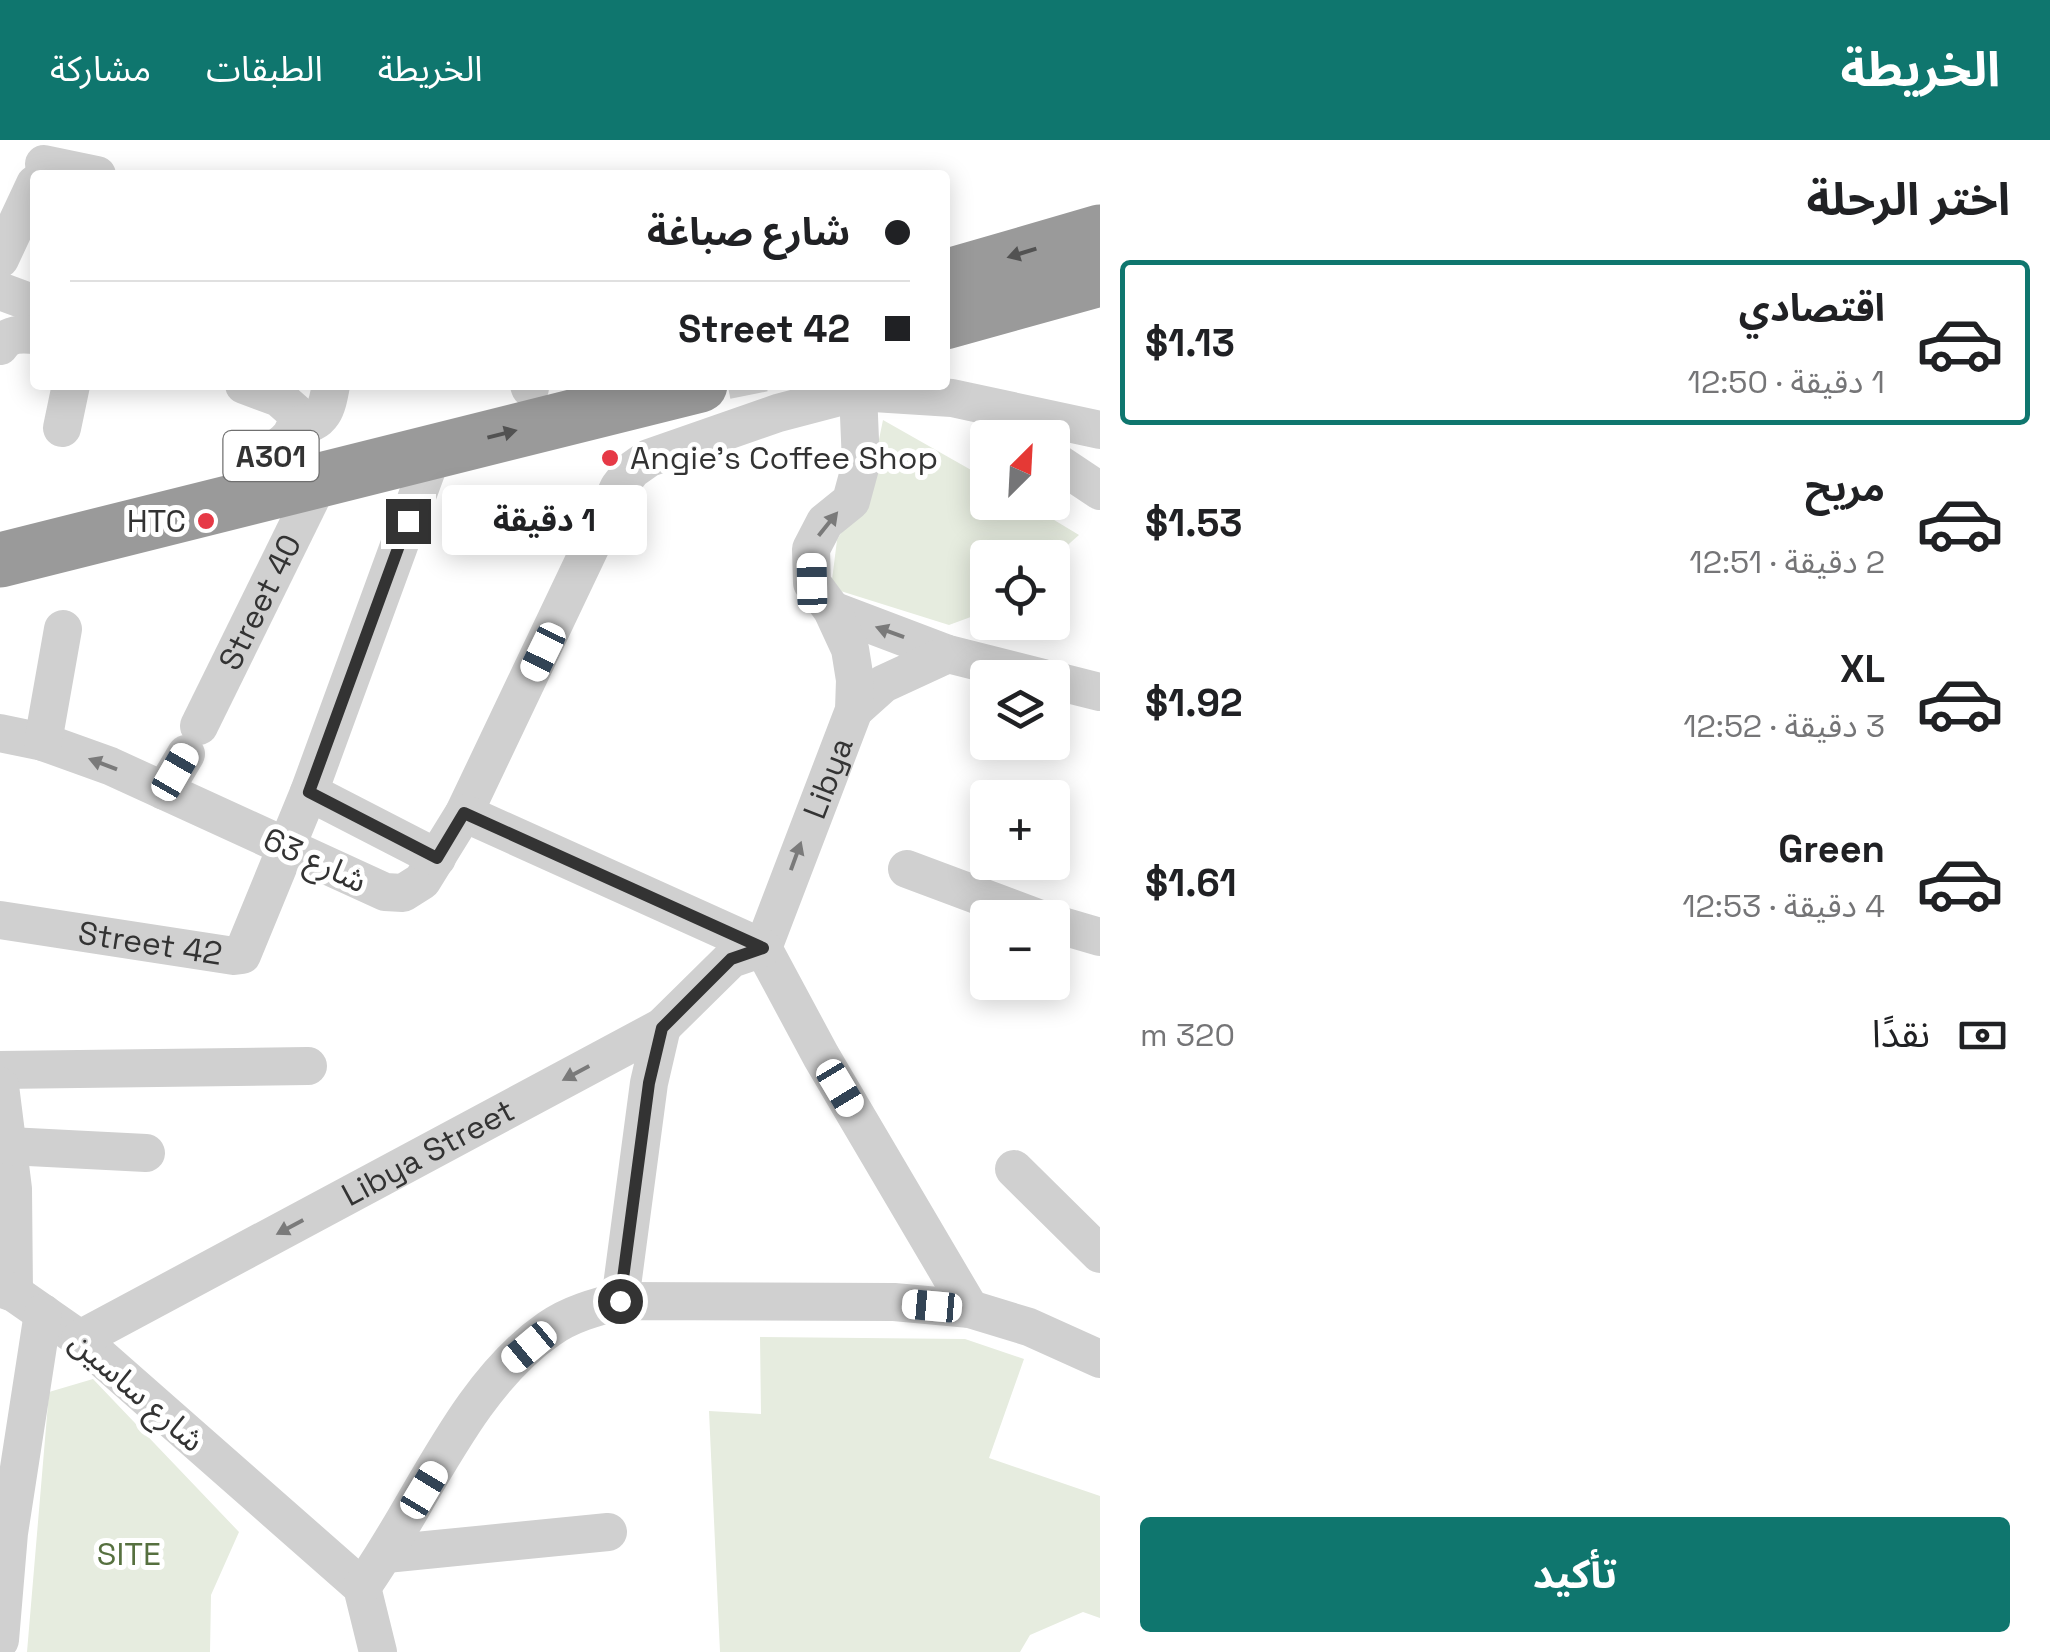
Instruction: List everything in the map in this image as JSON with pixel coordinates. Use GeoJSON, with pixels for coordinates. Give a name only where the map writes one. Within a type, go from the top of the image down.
{"type":"FeatureCollection","features":[{"type":"Feature","properties":{"kind":"highway"},"geometry":{"type":"LineString","coordinates":[[950,276],[1100,232]]}},
{"type":"Feature","properties":{"kind":"highway"},"geometry":{"type":"LineString","coordinates":[[950,321],[1100,279]]}},
{"type":"Feature","properties":{"kind":"highway","name":"A301"},"geometry":{"type":"LineString","coordinates":[[0,528],[280,442],[516,390]]}},
{"type":"Feature","properties":{"kind":"highway","name":"A301"},"geometry":{"type":"LineString","coordinates":[[0,560],[434,450],[736,400]]}},
{"type":"Feature","properties":{"kind":"street"},"geometry":{"type":"LineString","coordinates":[[40,166],[65,170]]}},
{"type":"Feature","properties":{"kind":"street"},"geometry":{"type":"LineString","coordinates":[[0,192],[30,172]]}},
{"type":"Feature","properties":{"kind":"street"},"geometry":{"type":"LineString","coordinates":[[0,259],[30,189]]}},
{"type":"Feature","properties":{"kind":"street"},"geometry":{"type":"LineString","coordinates":[[0,291],[30,302]]}},
{"type":"Feature","properties":{"kind":"street"},"geometry":{"type":"LineString","coordinates":[[0,346],[4,339],[30,334]]}},
{"type":"Feature","properties":{"kind":"street"},"geometry":{"type":"LineString","coordinates":[[62,428],[70,390]]}},
{"type":"Feature","properties":{"kind":"street"},"geometry":{"type":"LineString","coordinates":[[257,390],[278,398],[296,413],[280,442]]}},
{"type":"Feature","properties":{"kind":"street"},"geometry":{"type":"LineString","coordinates":[[280,442],[319,419],[326,410],[330,390]]}},
{"type":"Feature","properties":{"kind":"street"},"geometry":{"type":"LineString","coordinates":[[854,710],[850,649],[832,610],[812,583],[812,549],[825,522],[850,501],[861,464],[858,392]]}},
{"type":"Feature","properties":{"kind":"street","name":"شارع 63"},"geometry":{"type":"LineString","coordinates":[[0,733],[44,742],[110,766],[385,892],[403,893],[422,882],[464,813],[620,487],[632,470],[736,400],[858,392],[952,398],[1100,430]]}},
{"type":"Feature","properties":{"kind":"street"},"geometry":{"type":"LineString","coordinates":[[952,398],[989,420]]}},
{"type":"Feature","properties":{"kind":"street","name":"Street 42"},"geometry":{"type":"LineString","coordinates":[[0,920],[242,955],[309,792],[434,450]]}},
{"type":"Feature","properties":{"kind":"street"},"geometry":{"type":"LineString","coordinates":[[1070,471],[1100,490]]}},
{"type":"Feature","properties":{"kind":"street","name":"Street 40"},"geometry":{"type":"LineString","coordinates":[[164,791],[320,480]]}},
{"type":"Feature","properties":{"kind":"street"},"geometry":{"type":"LineString","coordinates":[[832,610],[972,660]]}},
{"type":"Feature","properties":{"kind":"street"},"geometry":{"type":"LineString","coordinates":[[44,742],[63,629]]}},
{"type":"Feature","properties":{"kind":"street","name":"Libya"},"geometry":{"type":"LineString","coordinates":[[763,948],[854,710],[883,684],[948,654]]}},
{"type":"Feature","properties":{"kind":"street"},"geometry":{"type":"LineString","coordinates":[[1070,684],[1100,692]]}},
{"type":"Feature","properties":{"kind":"street"},"geometry":{"type":"LineString","coordinates":[[309,792],[437,858]]}},
{"type":"Feature","properties":{"kind":"street"},"geometry":{"type":"LineString","coordinates":[[464,813],[763,948],[970,1309]]}},
{"type":"Feature","properties":{"kind":"street"},"geometry":{"type":"LineString","coordinates":[[907,868],[991,900]]}},
{"type":"Feature","properties":{"kind":"street"},"geometry":{"type":"LineString","coordinates":[[1070,928],[1100,937]]}},
{"type":"Feature","properties":{"kind":"street","name":"Libya Street"},"geometry":{"type":"LineString","coordinates":[[80,1339],[662,1028],[731,959],[763,948]]}},
{"type":"Feature","properties":{"kind":"street"},"geometry":{"type":"LineString","coordinates":[[620,1301],[649,1083],[662,1028]]}},
{"type":"Feature","properties":{"kind":"street"},"geometry":{"type":"LineString","coordinates":[[0,1070],[308,1066]]}},
{"type":"Feature","properties":{"kind":"street"},"geometry":{"type":"LineString","coordinates":[[0,1086],[9,1146],[19,1298],[10,1533],[0,1640]]}},
{"type":"Feature","properties":{"kind":"street"},"geometry":{"type":"LineString","coordinates":[[9,1146],[146,1153]]}},
{"type":"Feature","properties":{"kind":"street"},"geometry":{"type":"LineString","coordinates":[[1014,1169],[1100,1254]]}},
{"type":"Feature","properties":{"kind":"street","name":"شارع ساسين"},"geometry":{"type":"LineString","coordinates":[[19,1298],[80,1339],[362,1586]]}},
{"type":"Feature","properties":{"kind":"street"},"geometry":{"type":"LineString","coordinates":[[378,1652],[362,1586],[386,1554],[462,1427],[506,1366],[551,1328],[593,1308],[620,1301],[894,1302],[970,1309],[1029,1327],[1100,1359]]}},
{"type":"Feature","properties":{"kind":"street"},"geometry":{"type":"LineString","coordinates":[[386,1554],[608,1532]]}},
{"type":"Feature","properties":{"kind":"green space"},"geometry":{"type":"Polygon","coordinates":[[[883,420],[970,469],[970,520],[1054,520],[1079,535],[1070,543],[970,540],[970,617],[949,625],[831,588],[837,540],[870,483],[883,420]]]}},
{"type":"Feature","properties":{"kind":"green space"},"geometry":{"type":"Polygon","coordinates":[[[760,1337],[965,1339],[1024,1359],[989,1458],[1100,1496],[1100,1618],[1083,1612],[1030,1635],[1020,1652],[720,1652],[709,1411],[761,1414],[760,1337]]]}},
{"type":"Feature","properties":{"kind":"green space","name":"SITE"},"geometry":{"type":"Polygon","coordinates":[[[93,1379],[239,1532],[211,1595],[210,1652],[27,1652],[49,1392],[93,1379]]]}},
{"type":"Feature","properties":{"kind":"tunnel"},"geometry":{"type":"LineString","coordinates":[[748,390],[749,395]]}},
{"type":"Feature","properties":{"kind":"place","name":"Angie's Coffee Shop"},"geometry":{"type":"Point","coordinates":[610,458]}},
{"type":"Feature","properties":{"kind":"place","name":"HTC"},"geometry":{"type":"Point","coordinates":[206,521]}},
{"type":"Feature","properties":{"kind":"route"},"geometry":{"type":"LineString","coordinates":[[408,521],[309,792],[437,858],[464,813],[763,948],[731,959],[662,1028],[649,1083],[620,1301]]}}]}
